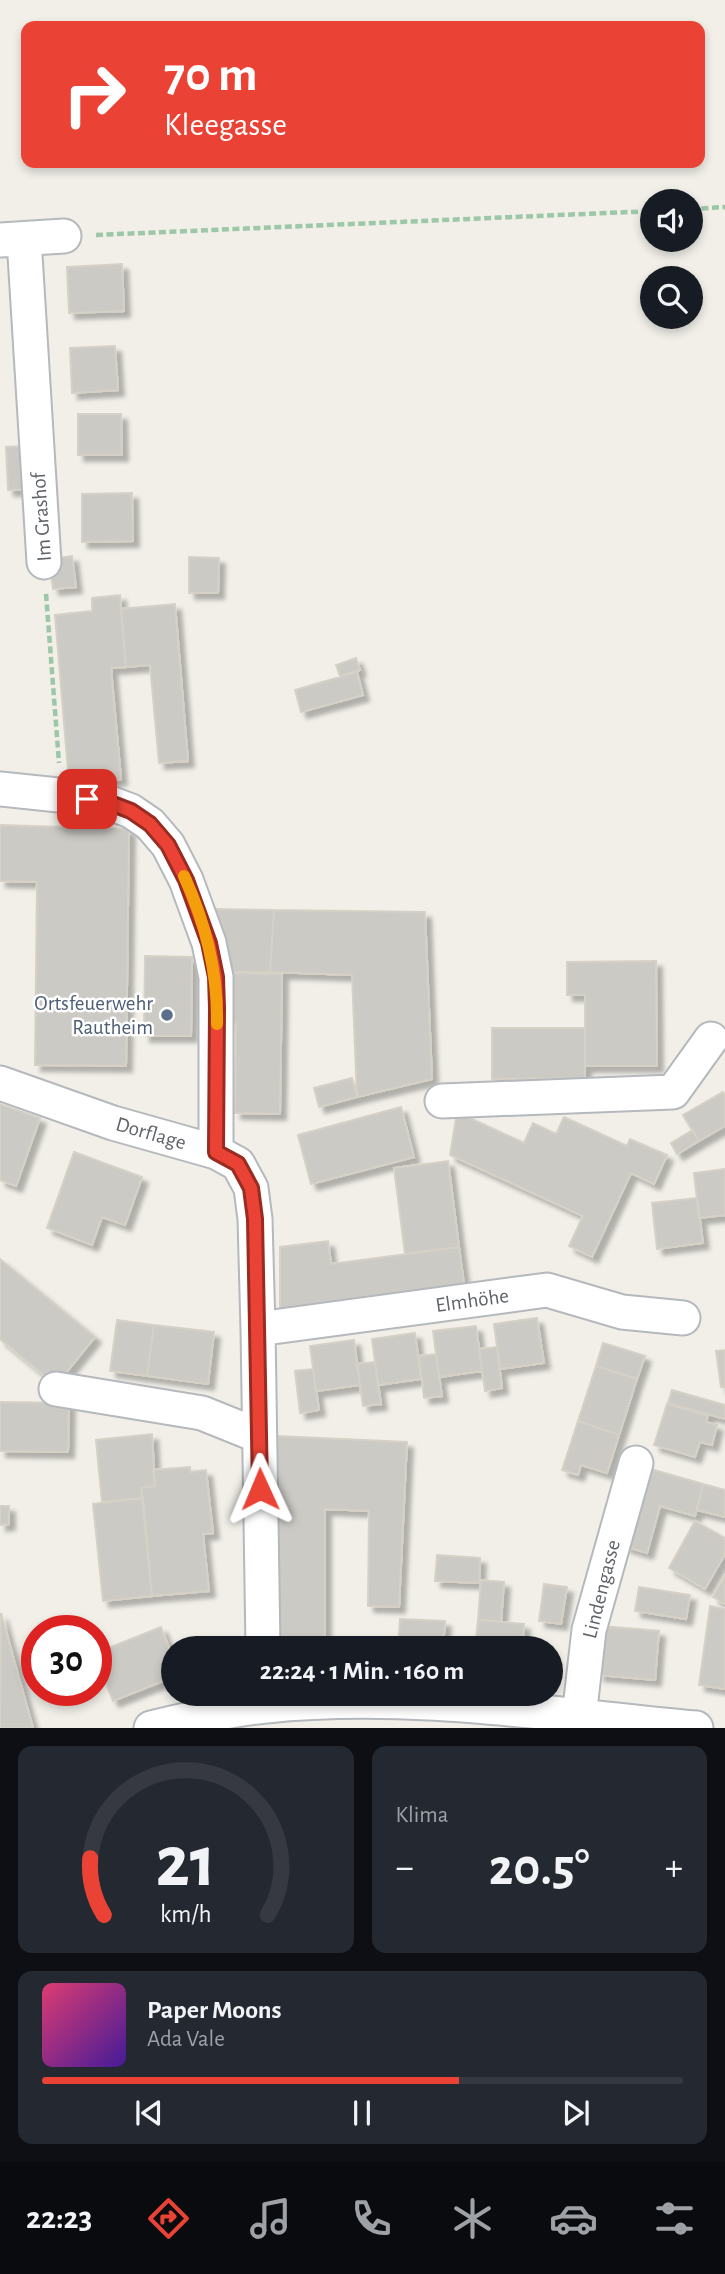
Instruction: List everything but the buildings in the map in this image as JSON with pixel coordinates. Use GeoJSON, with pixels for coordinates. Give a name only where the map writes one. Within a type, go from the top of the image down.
{"type":"FeatureCollection","features":[{"type":"Feature","properties":{"kind":"street"},"geometry":{"type":"LineString","coordinates":[[12,239],[64,236]]}},
{"type":"Feature","properties":{"kind":"street","name":"Im Grashof"},"geometry":{"type":"LineString","coordinates":[[12,239],[44,562]]}},
{"type":"Feature","properties":{"kind":"street"},"geometry":{"type":"LineString","coordinates":[[0,789],[110,803],[131,811],[150,824],[168,845],[186,880],[209,943],[216,977],[216,1152]]}},
{"type":"Feature","properties":{"kind":"street"},"geometry":{"type":"LineString","coordinates":[[442,1101],[673,1092],[711,1039]]}},
{"type":"Feature","properties":{"kind":"street","name":"Dorflage"},"geometry":{"type":"LineString","coordinates":[[0,1083],[113,1122],[216,1152],[238,1164],[251,1188],[255,1219],[258,1329],[263,1636]]}},
{"type":"Feature","properties":{"kind":"street","name":"Elmhöhe"},"geometry":{"type":"LineString","coordinates":[[258,1329],[547,1290],[622,1312],[683,1318]]}},
{"type":"Feature","properties":{"kind":"street"},"geometry":{"type":"LineString","coordinates":[[56,1389],[202,1413],[259,1436]]}},
{"type":"Feature","properties":{"kind":"street","name":"Lindengasse"},"geometry":{"type":"LineString","coordinates":[[579,1717],[589,1630],[635,1463]]}},
{"type":"Feature","properties":{"kind":"street"},"geometry":{"type":"LineString","coordinates":[[150,1728],[195,1717],[324,1702],[383,1702],[453,1705],[696,1728]]}},
{"type":"Feature","properties":{"kind":"path"},"geometry":{"type":"LineString","coordinates":[[703,208],[725,207]]}},
{"type":"Feature","properties":{"kind":"path"},"geometry":{"type":"LineString","coordinates":[[64,236],[640,212]]}},
{"type":"Feature","properties":{"kind":"path","name":"Im Grashof"},"geometry":{"type":"LineString","coordinates":[[44,562],[60,796]]}},
{"type":"Feature","properties":{"kind":"slow traffic"},"geometry":{"type":"LineString","coordinates":[[184,876],[209,943],[216,977],[217,1024]]}},
{"type":"Feature","properties":{"kind":"place","name":"Ortsfeuerwehr Rautheim"},"geometry":{"type":"Point","coordinates":[167,1015]}},
{"type":"Feature","properties":{"kind":"route"},"geometry":{"type":"LineString","coordinates":[[87,799],[110,803],[131,811],[150,824],[168,845],[186,880],[209,943],[216,977],[216,1152],[238,1164],[251,1188],[255,1219],[260,1489]]}}]}
